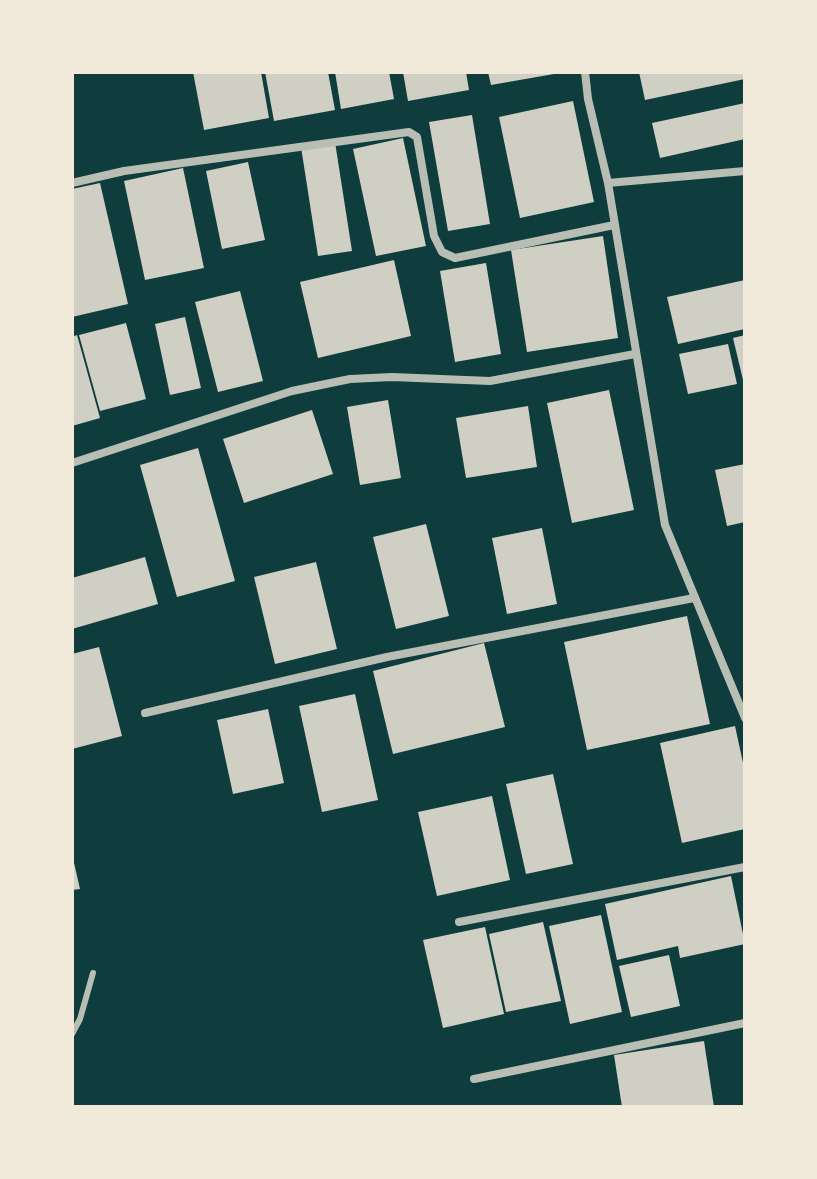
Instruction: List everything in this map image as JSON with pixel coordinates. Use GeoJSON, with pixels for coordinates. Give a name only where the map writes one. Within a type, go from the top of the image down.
{"type":"FeatureCollection","features":[{"type":"Feature","properties":{"kind":"street"},"geometry":{"type":"LineString","coordinates":[[585,72],[588,99],[608,183],[665,525],[745,718]]}},
{"type":"Feature","properties":{"kind":"street"},"geometry":{"type":"LineString","coordinates":[[72,183],[124,171],[409,132],[417,137],[434,236],[442,252],[455,258],[614,225]]}},
{"type":"Feature","properties":{"kind":"street"},"geometry":{"type":"LineString","coordinates":[[608,183],[745,171]]}},
{"type":"Feature","properties":{"kind":"street"},"geometry":{"type":"LineString","coordinates":[[72,463],[292,391],[350,379],[406,377],[490,381],[635,354]]}},
{"type":"Feature","properties":{"kind":"street"},"geometry":{"type":"LineString","coordinates":[[145,713],[387,657],[694,598]]}},
{"type":"Feature","properties":{"kind":"street"},"geometry":{"type":"LineString","coordinates":[[459,922],[745,867]]}},
{"type":"Feature","properties":{"kind":"street"},"geometry":{"type":"LineString","coordinates":[[474,1079],[745,1023]]}},
{"type":"Feature","properties":{"kind":"lane"},"geometry":{"type":"LineString","coordinates":[[72,1034],[80,1019],[93,973]]}},
{"type":"Feature","properties":{"kind":"building"},"geometry":{"type":"Polygon","coordinates":[[[193,72],[261,72],[269,118],[204,130],[193,72]]]}},
{"type":"Feature","properties":{"kind":"building"},"geometry":{"type":"Polygon","coordinates":[[[265,72],[328,72],[335,110],[274,121],[265,72]]]}},
{"type":"Feature","properties":{"kind":"building"},"geometry":{"type":"Polygon","coordinates":[[[335,72],[389,72],[394,99],[341,109],[335,72]]]}},
{"type":"Feature","properties":{"kind":"building"},"geometry":{"type":"Polygon","coordinates":[[[403,72],[466,72],[469,90],[408,101],[403,72]]]}},
{"type":"Feature","properties":{"kind":"building"},"geometry":{"type":"Polygon","coordinates":[[[488,72],[554,72],[554,74],[491,85],[488,72]]]}},
{"type":"Feature","properties":{"kind":"building"},"geometry":{"type":"Polygon","coordinates":[[[639,72],[745,72],[745,79],[645,100],[639,72]]]}},
{"type":"Feature","properties":{"kind":"building"},"geometry":{"type":"Polygon","coordinates":[[[573,101],[594,202],[520,218],[499,117],[573,101]]]}},
{"type":"Feature","properties":{"kind":"building"},"geometry":{"type":"Polygon","coordinates":[[[745,103],[745,139],[660,158],[652,123],[745,103]]]}},
{"type":"Feature","properties":{"kind":"building"},"geometry":{"type":"Polygon","coordinates":[[[472,115],[490,224],[448,231],[429,122],[472,115]]]}},
{"type":"Feature","properties":{"kind":"building"},"geometry":{"type":"Polygon","coordinates":[[[403,138],[426,246],[376,256],[353,149],[403,138]]]}},
{"type":"Feature","properties":{"kind":"building"},"geometry":{"type":"Polygon","coordinates":[[[335,142],[352,251],[318,256],[301,147],[335,142]]]}},
{"type":"Feature","properties":{"kind":"building"},"geometry":{"type":"Polygon","coordinates":[[[248,162],[265,240],[222,249],[206,171],[248,162]]]}},
{"type":"Feature","properties":{"kind":"building"},"geometry":{"type":"Polygon","coordinates":[[[183,168],[204,268],[145,280],[124,181],[183,168]]]}},
{"type":"Feature","properties":{"kind":"building"},"geometry":{"type":"Polygon","coordinates":[[[100,183],[128,304],[72,317],[72,189],[100,183]]]}},
{"type":"Feature","properties":{"kind":"building"},"geometry":{"type":"Polygon","coordinates":[[[603,236],[618,338],[527,352],[511,250],[603,236]]]}},
{"type":"Feature","properties":{"kind":"building"},"geometry":{"type":"Polygon","coordinates":[[[394,260],[411,336],[318,358],[300,282],[394,260]]]}},
{"type":"Feature","properties":{"kind":"building"},"geometry":{"type":"Polygon","coordinates":[[[486,263],[501,354],[455,362],[440,271],[486,263]]]}},
{"type":"Feature","properties":{"kind":"building"},"geometry":{"type":"Polygon","coordinates":[[[745,280],[745,329],[678,344],[667,297],[745,280]]]}},
{"type":"Feature","properties":{"kind":"building"},"geometry":{"type":"Polygon","coordinates":[[[240,291],[263,381],[218,392],[195,302],[240,291]]]}},
{"type":"Feature","properties":{"kind":"building"},"geometry":{"type":"Polygon","coordinates":[[[185,317],[201,388],[170,395],[155,324],[185,317]]]}},
{"type":"Feature","properties":{"kind":"building"},"geometry":{"type":"Polygon","coordinates":[[[126,323],[146,399],[100,411],[79,335],[126,323]]]}},
{"type":"Feature","properties":{"kind":"building"},"geometry":{"type":"Polygon","coordinates":[[[77,335],[100,418],[72,426],[72,337],[77,335]]]}},
{"type":"Feature","properties":{"kind":"building"},"geometry":{"type":"Polygon","coordinates":[[[745,335],[745,384],[744,384],[733,338],[745,335]]]}},
{"type":"Feature","properties":{"kind":"building"},"geometry":{"type":"Polygon","coordinates":[[[728,344],[737,384],[688,394],[679,354],[728,344]]]}},
{"type":"Feature","properties":{"kind":"building"},"geometry":{"type":"Polygon","coordinates":[[[609,390],[634,510],[572,523],[547,403],[609,390]]]}},
{"type":"Feature","properties":{"kind":"building"},"geometry":{"type":"Polygon","coordinates":[[[388,400],[401,478],[360,485],[347,407],[388,400]]]}},
{"type":"Feature","properties":{"kind":"building"},"geometry":{"type":"Polygon","coordinates":[[[528,406],[537,467],[466,478],[456,418],[528,406]]]}},
{"type":"Feature","properties":{"kind":"building"},"geometry":{"type":"Polygon","coordinates":[[[312,410],[333,474],[244,503],[223,439],[312,410]]]}},
{"type":"Feature","properties":{"kind":"building"},"geometry":{"type":"Polygon","coordinates":[[[198,448],[235,581],[177,597],[140,465],[198,448]]]}},
{"type":"Feature","properties":{"kind":"building"},"geometry":{"type":"Polygon","coordinates":[[[745,464],[745,522],[727,526],[715,470],[745,464]]]}},
{"type":"Feature","properties":{"kind":"building"},"geometry":{"type":"Polygon","coordinates":[[[426,524],[449,616],[396,629],[373,537],[426,524]]]}},
{"type":"Feature","properties":{"kind":"building"},"geometry":{"type":"Polygon","coordinates":[[[542,528],[557,604],[507,614],[492,538],[542,528]]]}},
{"type":"Feature","properties":{"kind":"building"},"geometry":{"type":"Polygon","coordinates":[[[145,557],[158,604],[72,629],[72,578],[145,557]]]}},
{"type":"Feature","properties":{"kind":"building"},"geometry":{"type":"Polygon","coordinates":[[[316,562],[337,649],[275,664],[254,577],[316,562]]]}},
{"type":"Feature","properties":{"kind":"building"},"geometry":{"type":"Polygon","coordinates":[[[687,616],[710,724],[587,750],[564,642],[687,616]]]}},
{"type":"Feature","properties":{"kind":"building"},"geometry":{"type":"Polygon","coordinates":[[[484,643],[505,727],[393,754],[373,671],[484,643]]]}},
{"type":"Feature","properties":{"kind":"building"},"geometry":{"type":"Polygon","coordinates":[[[99,647],[122,736],[72,749],[72,654],[99,647]]]}},
{"type":"Feature","properties":{"kind":"building"},"geometry":{"type":"Polygon","coordinates":[[[355,694],[378,800],[322,812],[299,706],[355,694]]]}},
{"type":"Feature","properties":{"kind":"building"},"geometry":{"type":"Polygon","coordinates":[[[268,709],[284,783],[233,794],[217,720],[268,709]]]}},
{"type":"Feature","properties":{"kind":"building"},"geometry":{"type":"Polygon","coordinates":[[[735,726],[745,772],[745,829],[682,843],[660,743],[735,726]]]}},
{"type":"Feature","properties":{"kind":"building"},"geometry":{"type":"Polygon","coordinates":[[[553,774],[573,864],[526,874],[506,784],[553,774]]]}},
{"type":"Feature","properties":{"kind":"building"},"geometry":{"type":"Polygon","coordinates":[[[492,796],[510,880],[437,896],[418,812],[492,796]]]}},
{"type":"Feature","properties":{"kind":"building"},"geometry":{"type":"Polygon","coordinates":[[[72,854],[80,889],[72,890],[72,854]]]}},
{"type":"Feature","properties":{"kind":"building"},"geometry":{"type":"Polygon","coordinates":[[[731,876],[745,944],[680,958],[678,946],[617,960],[605,904],[731,876]]]}},
{"type":"Feature","properties":{"kind":"building"},"geometry":{"type":"Polygon","coordinates":[[[601,915],[622,1012],[570,1024],[549,926],[601,915]]]}},
{"type":"Feature","properties":{"kind":"building"},"geometry":{"type":"Polygon","coordinates":[[[543,922],[561,1001],[506,1012],[489,934],[543,922]]]}},
{"type":"Feature","properties":{"kind":"building"},"geometry":{"type":"Polygon","coordinates":[[[485,927],[504,1014],[443,1028],[423,940],[485,927]]]}},
{"type":"Feature","properties":{"kind":"building"},"geometry":{"type":"Polygon","coordinates":[[[669,955],[680,1006],[631,1017],[619,966],[669,955]]]}},
{"type":"Feature","properties":{"kind":"building"},"geometry":{"type":"Polygon","coordinates":[[[704,1041],[714,1107],[622,1107],[614,1055],[704,1041]]]}}]}
